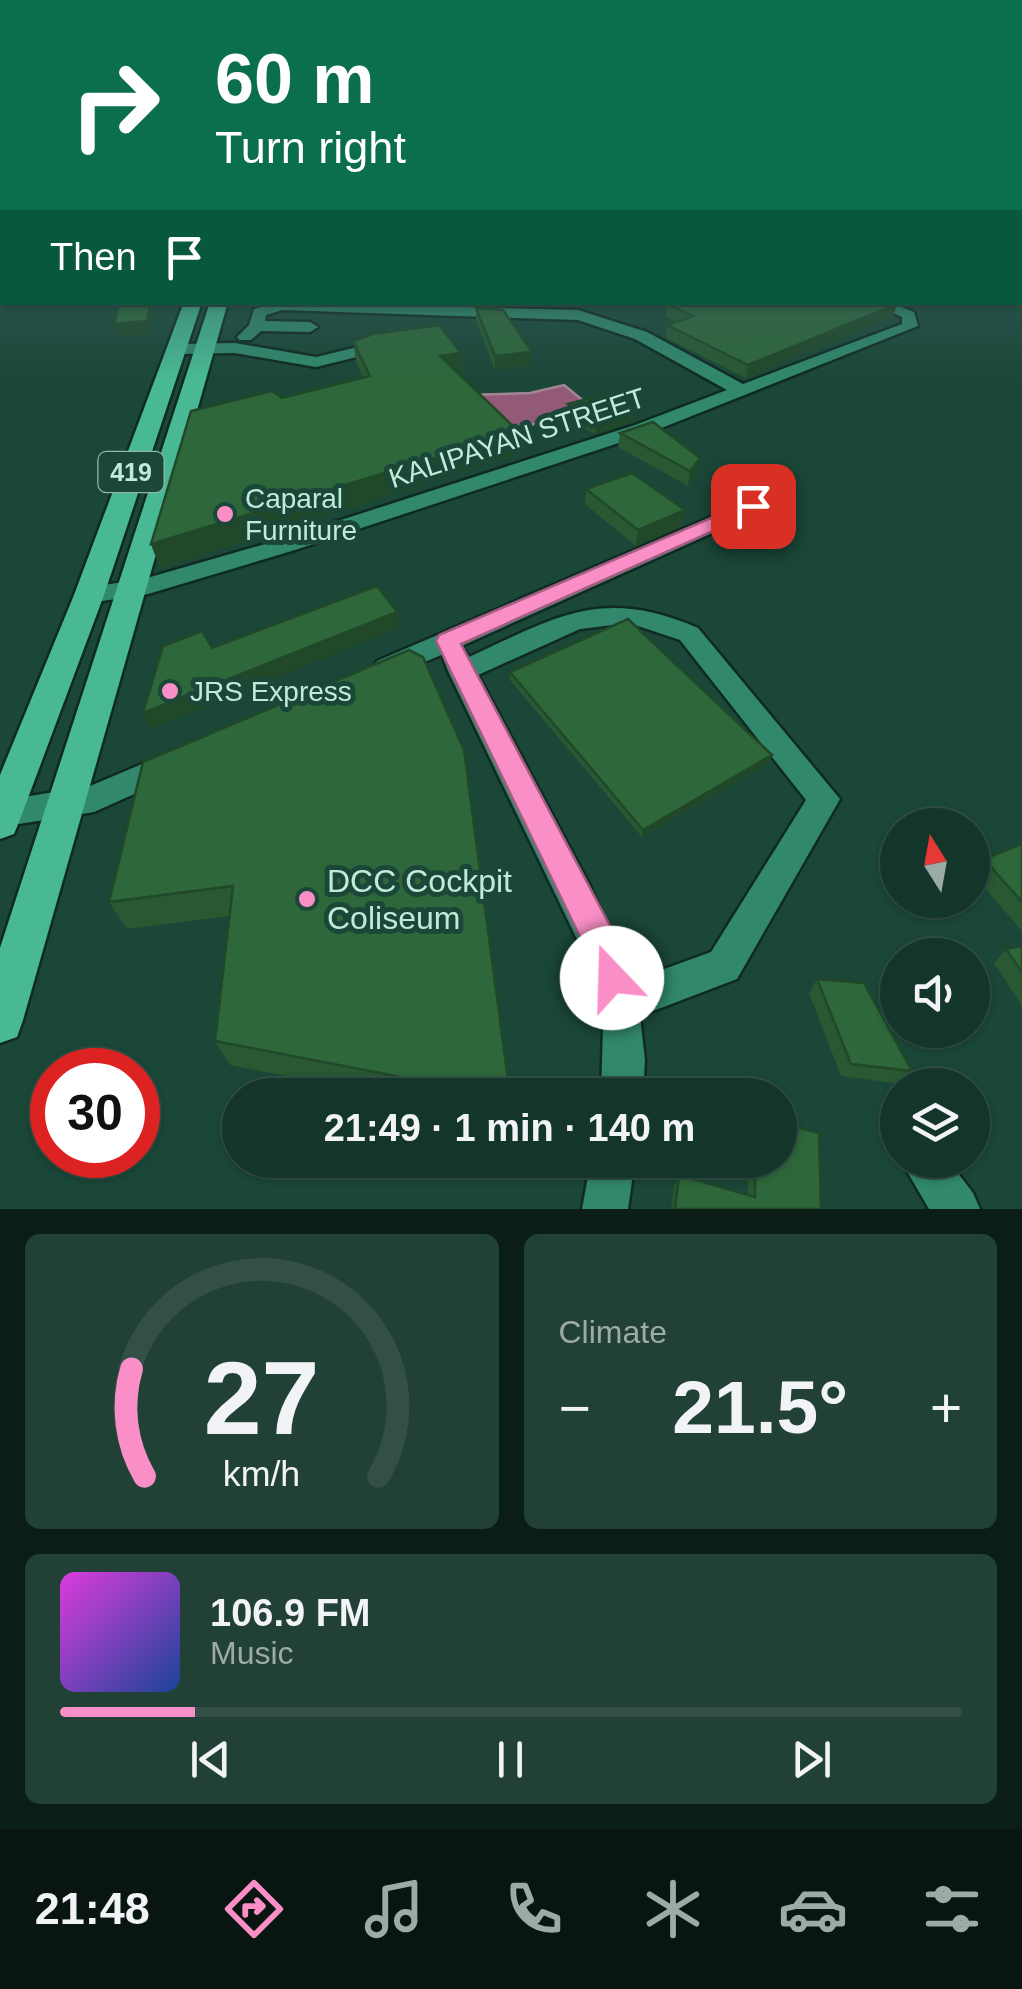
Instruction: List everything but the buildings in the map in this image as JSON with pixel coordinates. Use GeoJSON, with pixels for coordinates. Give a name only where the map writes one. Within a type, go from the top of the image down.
{"type":"FeatureCollection","features":[{"type":"Feature","properties":{"kind":"highway","name":"419"},"geometry":{"type":"LineString","coordinates":[[1,818],[89,596],[192,305]]}},
{"type":"Feature","properties":{"kind":"highway","name":"419"},"geometry":{"type":"LineString","coordinates":[[0,1020],[218,305]]}},
{"type":"Feature","properties":{"kind":"street","name":"KALIPAYAN STREET"},"geometry":{"type":"LineString","coordinates":[[89,596],[131,589],[287,545],[623,436],[910,326],[909,315],[882,305]]}},
{"type":"Feature","properties":{"kind":"street"},"geometry":{"type":"LineString","coordinates":[[235,348],[257,326],[259,312],[282,306],[577,309],[651,342],[740,390]]}},
{"type":"Feature","properties":{"kind":"street"},"geometry":{"type":"LineString","coordinates":[[433,332],[448,310]]}},
{"type":"Feature","properties":{"kind":"street"},"geometry":{"type":"LineString","coordinates":[[257,326],[310,327]]}},
{"type":"Feature","properties":{"kind":"street"},"geometry":{"type":"LineString","coordinates":[[177,349],[235,348],[322,367],[372,346],[402,344]]}},
{"type":"Feature","properties":{"kind":"street"},"geometry":{"type":"LineString","coordinates":[[455,656],[753,506]]}},
{"type":"Feature","properties":{"kind":"street"},"geometry":{"type":"LineString","coordinates":[[358,680],[455,656],[590,614],[627,612],[660,618],[689,634],[824,799],[724,966],[620,1004]]}},
{"type":"Feature","properties":{"kind":"street"},"geometry":{"type":"LineString","coordinates":[[455,656],[605,951],[620,1004],[625,1078]]}},
{"type":"Feature","properties":{"kind":"street"},"geometry":{"type":"LineString","coordinates":[[1,818],[94,799],[197,752]]}},
{"type":"Feature","properties":{"kind":"street"},"geometry":{"type":"LineString","coordinates":[[605,1209],[610,1178]]}},
{"type":"Feature","properties":{"kind":"street"},"geometry":{"type":"LineString","coordinates":[[934,1178],[956,1209]]}},
{"type":"Feature","properties":{"kind":"shaded area"},"geometry":{"type":"Polygon","coordinates":[[[564,385],[592,408],[473,441],[468,395],[530,393],[564,385]]]}},
{"type":"Feature","properties":{"kind":"place","name":"Caparal Furniture"},"geometry":{"type":"Point","coordinates":[225,514]}},
{"type":"Feature","properties":{"kind":"place","name":"JRS Express"},"geometry":{"type":"Point","coordinates":[170,691]}},
{"type":"Feature","properties":{"kind":"place","name":"DCC Cockpit Coliseum"},"geometry":{"type":"Point","coordinates":[307,899]}},
{"type":"Feature","properties":{"kind":"route"},"geometry":{"type":"LineString","coordinates":[[612,978],[605,951],[448,641],[753,506]]}}]}
